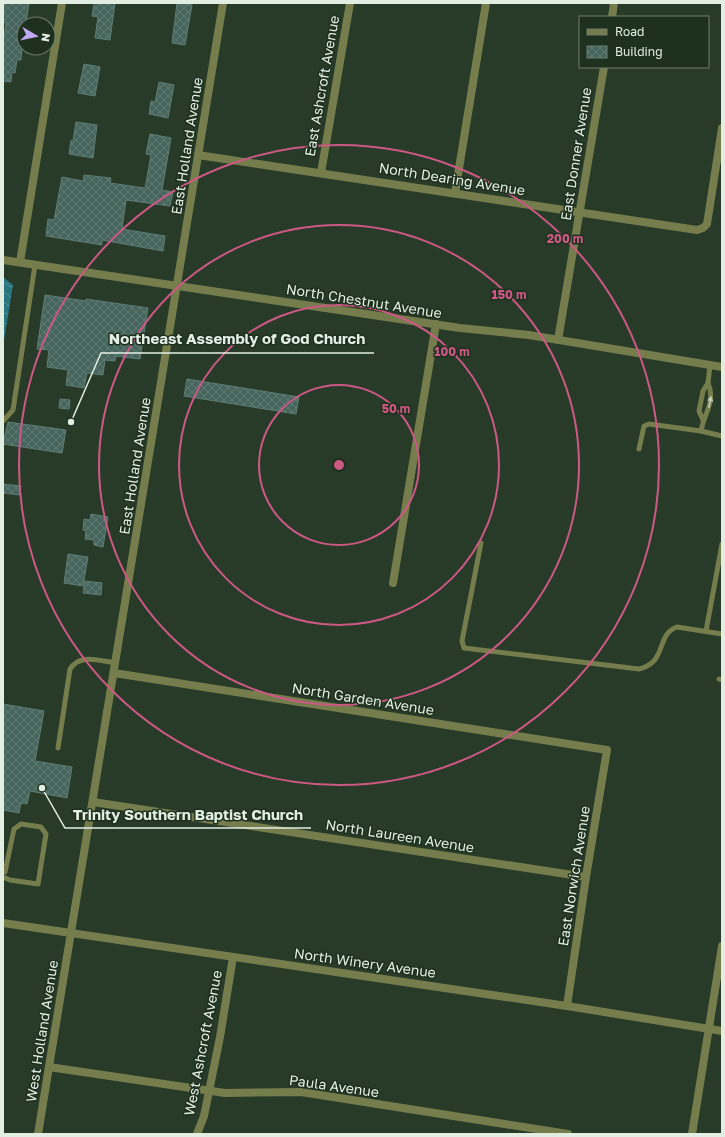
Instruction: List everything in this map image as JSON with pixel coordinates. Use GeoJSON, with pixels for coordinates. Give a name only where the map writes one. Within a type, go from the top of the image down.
{"type":"FeatureCollection","features":[{"type":"Feature","properties":{"kind":"street"},"geometry":{"type":"LineString","coordinates":[[20,262],[62,3]]}},
{"type":"Feature","properties":{"kind":"street","name":"East Holland Avenue"},"geometry":{"type":"LineString","coordinates":[[71,933],[223,3]]}},
{"type":"Feature","properties":{"kind":"street","name":"East Ashcroft Avenue"},"geometry":{"type":"LineString","coordinates":[[320,173],[350,3]]}},
{"type":"Feature","properties":{"kind":"street"},"geometry":{"type":"LineString","coordinates":[[455,193],[486,3]]}},
{"type":"Feature","properties":{"kind":"street"},"geometry":{"type":"LineString","coordinates":[[612,16],[614,3]]}},
{"type":"Feature","properties":{"kind":"street","name":"East Donner Avenue"},"geometry":{"type":"LineString","coordinates":[[558,340],[604,68]]}},
{"type":"Feature","properties":{"kind":"street","name":"North Dearing Avenue"},"geometry":{"type":"LineString","coordinates":[[198,155],[692,229],[702,229],[707,221],[722,128]]}},
{"type":"Feature","properties":{"kind":"street","name":"North Chestnut Avenue"},"geometry":{"type":"LineString","coordinates":[[3,260],[436,324],[558,340],[722,367]]}},
{"type":"Feature","properties":{"kind":"street"},"geometry":{"type":"LineString","coordinates":[[393,583],[436,324]]}},
{"type":"Feature","properties":{"kind":"street","name":"North Garden Avenue"},"geometry":{"type":"LineString","coordinates":[[114,673],[608,750]]}},
{"type":"Feature","properties":{"kind":"street","name":"East Norwich Avenue"},"geometry":{"type":"LineString","coordinates":[[567,1006],[586,878],[608,750]]}},
{"type":"Feature","properties":{"kind":"street","name":"North Laureen Avenue"},"geometry":{"type":"LineString","coordinates":[[93,802],[586,878]]}},
{"type":"Feature","properties":{"kind":"street","name":"North Winery Avenue"},"geometry":{"type":"LineString","coordinates":[[3,923],[567,1006],[722,1031]]}},
{"type":"Feature","properties":{"kind":"street","name":"West Holland Avenue"},"geometry":{"type":"LineString","coordinates":[[38,1134],[71,933]]}},
{"type":"Feature","properties":{"kind":"street"},"geometry":{"type":"LineString","coordinates":[[692,1134],[722,946]]}},
{"type":"Feature","properties":{"kind":"street","name":"West Ashcroft Avenue"},"geometry":{"type":"LineString","coordinates":[[197,1134],[204,1116],[220,1037],[233,957]]}},
{"type":"Feature","properties":{"kind":"street","name":"Paula Avenue"},"geometry":{"type":"LineString","coordinates":[[49,1067],[208,1091],[241,1094],[301,1092],[568,1134]]}},
{"type":"Feature","properties":{"kind":"lane"},"geometry":{"type":"LineString","coordinates":[[3,421],[13,410],[35,265]]}},
{"type":"Feature","properties":{"kind":"lane"},"geometry":{"type":"LineString","coordinates":[[703,420],[699,411],[703,391],[708,383],[710,365]]}},
{"type":"Feature","properties":{"kind":"lane"},"geometry":{"type":"LineString","coordinates":[[701,431],[703,420],[708,414],[712,392],[708,383]]}},
{"type":"Feature","properties":{"kind":"lane"},"geometry":{"type":"LineString","coordinates":[[639,449],[644,426],[649,424],[701,431],[722,436]]}},
{"type":"Feature","properties":{"kind":"lane"},"geometry":{"type":"LineString","coordinates":[[481,543],[462,641],[464,648],[639,669],[647,667],[655,662],[660,654],[666,634],[671,629],[676,627],[722,634]]}},
{"type":"Feature","properties":{"kind":"lane"},"geometry":{"type":"LineString","coordinates":[[706,631],[722,544]]}},
{"type":"Feature","properties":{"kind":"lane"},"geometry":{"type":"LineString","coordinates":[[58,748],[70,669],[74,663],[81,659],[87,659],[116,663]]}},
{"type":"Feature","properties":{"kind":"lane"},"geometry":{"type":"LineString","coordinates":[[21,824],[41,827],[46,834],[38,884],[10,880],[4,874],[14,829],[21,824]]}},
{"type":"Feature","properties":{"kind":"water"},"geometry":{"type":"Polygon","coordinates":[[[3,277],[13,285],[3,347],[3,277]]]}},
{"type":"Feature","properties":{"kind":"building"},"geometry":{"type":"Polygon","coordinates":[[[5,3],[29,3],[27,16],[16,16],[16,56],[21,56],[21,60],[17,60],[15,73],[12,72],[11,82],[3,81],[3,42],[6,23],[3,22],[5,3]]]}},
{"type":"Feature","properties":{"kind":"building"},"geometry":{"type":"Polygon","coordinates":[[[94,3],[115,3],[110,40],[95,38],[98,17],[92,16],[94,3]]]}},
{"type":"Feature","properties":{"kind":"building"},"geometry":{"type":"Polygon","coordinates":[[[177,3],[192,5],[185,45],[172,43],[177,3]]]}},
{"type":"Feature","properties":{"kind":"building"},"geometry":{"type":"Polygon","coordinates":[[[84,64],[100,67],[95,96],[78,93],[84,64]]]}},
{"type":"Feature","properties":{"kind":"building"},"geometry":{"type":"Polygon","coordinates":[[[159,82],[174,85],[168,118],[149,114],[151,101],[155,102],[159,82]]]}},
{"type":"Feature","properties":{"kind":"building"},"geometry":{"type":"Polygon","coordinates":[[[76,122],[97,125],[93,158],[69,154],[76,122]]]}},
{"type":"Feature","properties":{"kind":"building"},"geometry":{"type":"Polygon","coordinates":[[[150,134],[171,138],[162,190],[173,192],[170,206],[126,200],[122,229],[165,236],[163,251],[102,240],[102,245],[46,236],[48,219],[54,220],[62,177],[83,181],[84,175],[111,178],[110,183],[145,188],[151,155],[146,154],[150,134]]]}},
{"type":"Feature","properties":{"kind":"building"},"geometry":{"type":"Polygon","coordinates":[[[45,295],[148,308],[140,359],[116,356],[115,361],[105,360],[103,375],[87,373],[84,388],[66,385],[68,370],[47,367],[49,350],[37,349],[45,295]]]}},
{"type":"Feature","properties":{"kind":"building"},"geometry":{"type":"Polygon","coordinates":[[[187,379],[299,397],[296,414],[184,396],[187,379]]]}},
{"type":"Feature","properties":{"kind":"building"},"geometry":{"type":"Polygon","coordinates":[[[60,399],[70,400],[69,409],[59,408],[60,399]]]}},
{"type":"Feature","properties":{"kind":"building"},"geometry":{"type":"Polygon","coordinates":[[[8,422],[66,430],[62,453],[3,444],[8,422]]]}},
{"type":"Feature","properties":{"kind":"building"},"geometry":{"type":"Polygon","coordinates":[[[3,484],[21,486],[20,495],[3,493],[3,484]]]}},
{"type":"Feature","properties":{"kind":"building"},"geometry":{"type":"Polygon","coordinates":[[[91,514],[108,517],[103,547],[94,545],[94,540],[85,539],[86,531],[83,530],[84,519],[90,520],[91,514]]]}},
{"type":"Feature","properties":{"kind":"building"},"geometry":{"type":"Polygon","coordinates":[[[68,554],[88,557],[83,586],[64,583],[68,554]]]}},
{"type":"Feature","properties":{"kind":"building"},"geometry":{"type":"Polygon","coordinates":[[[85,581],[102,583],[101,595],[83,593],[85,581]]]}},
{"type":"Feature","properties":{"kind":"building"},"geometry":{"type":"Polygon","coordinates":[[[3,704],[44,711],[35,761],[72,767],[67,798],[30,791],[27,804],[21,803],[19,813],[3,810],[3,704]]]}},
{"type":"Feature","properties":{"kind":"place","name":"Northeast Assembly of God Church"},"geometry":{"type":"Point","coordinates":[71,422]}},
{"type":"Feature","properties":{"kind":"place","name":"Trinity Southern Baptist Church"},"geometry":{"type":"Point","coordinates":[42,788]}}]}
